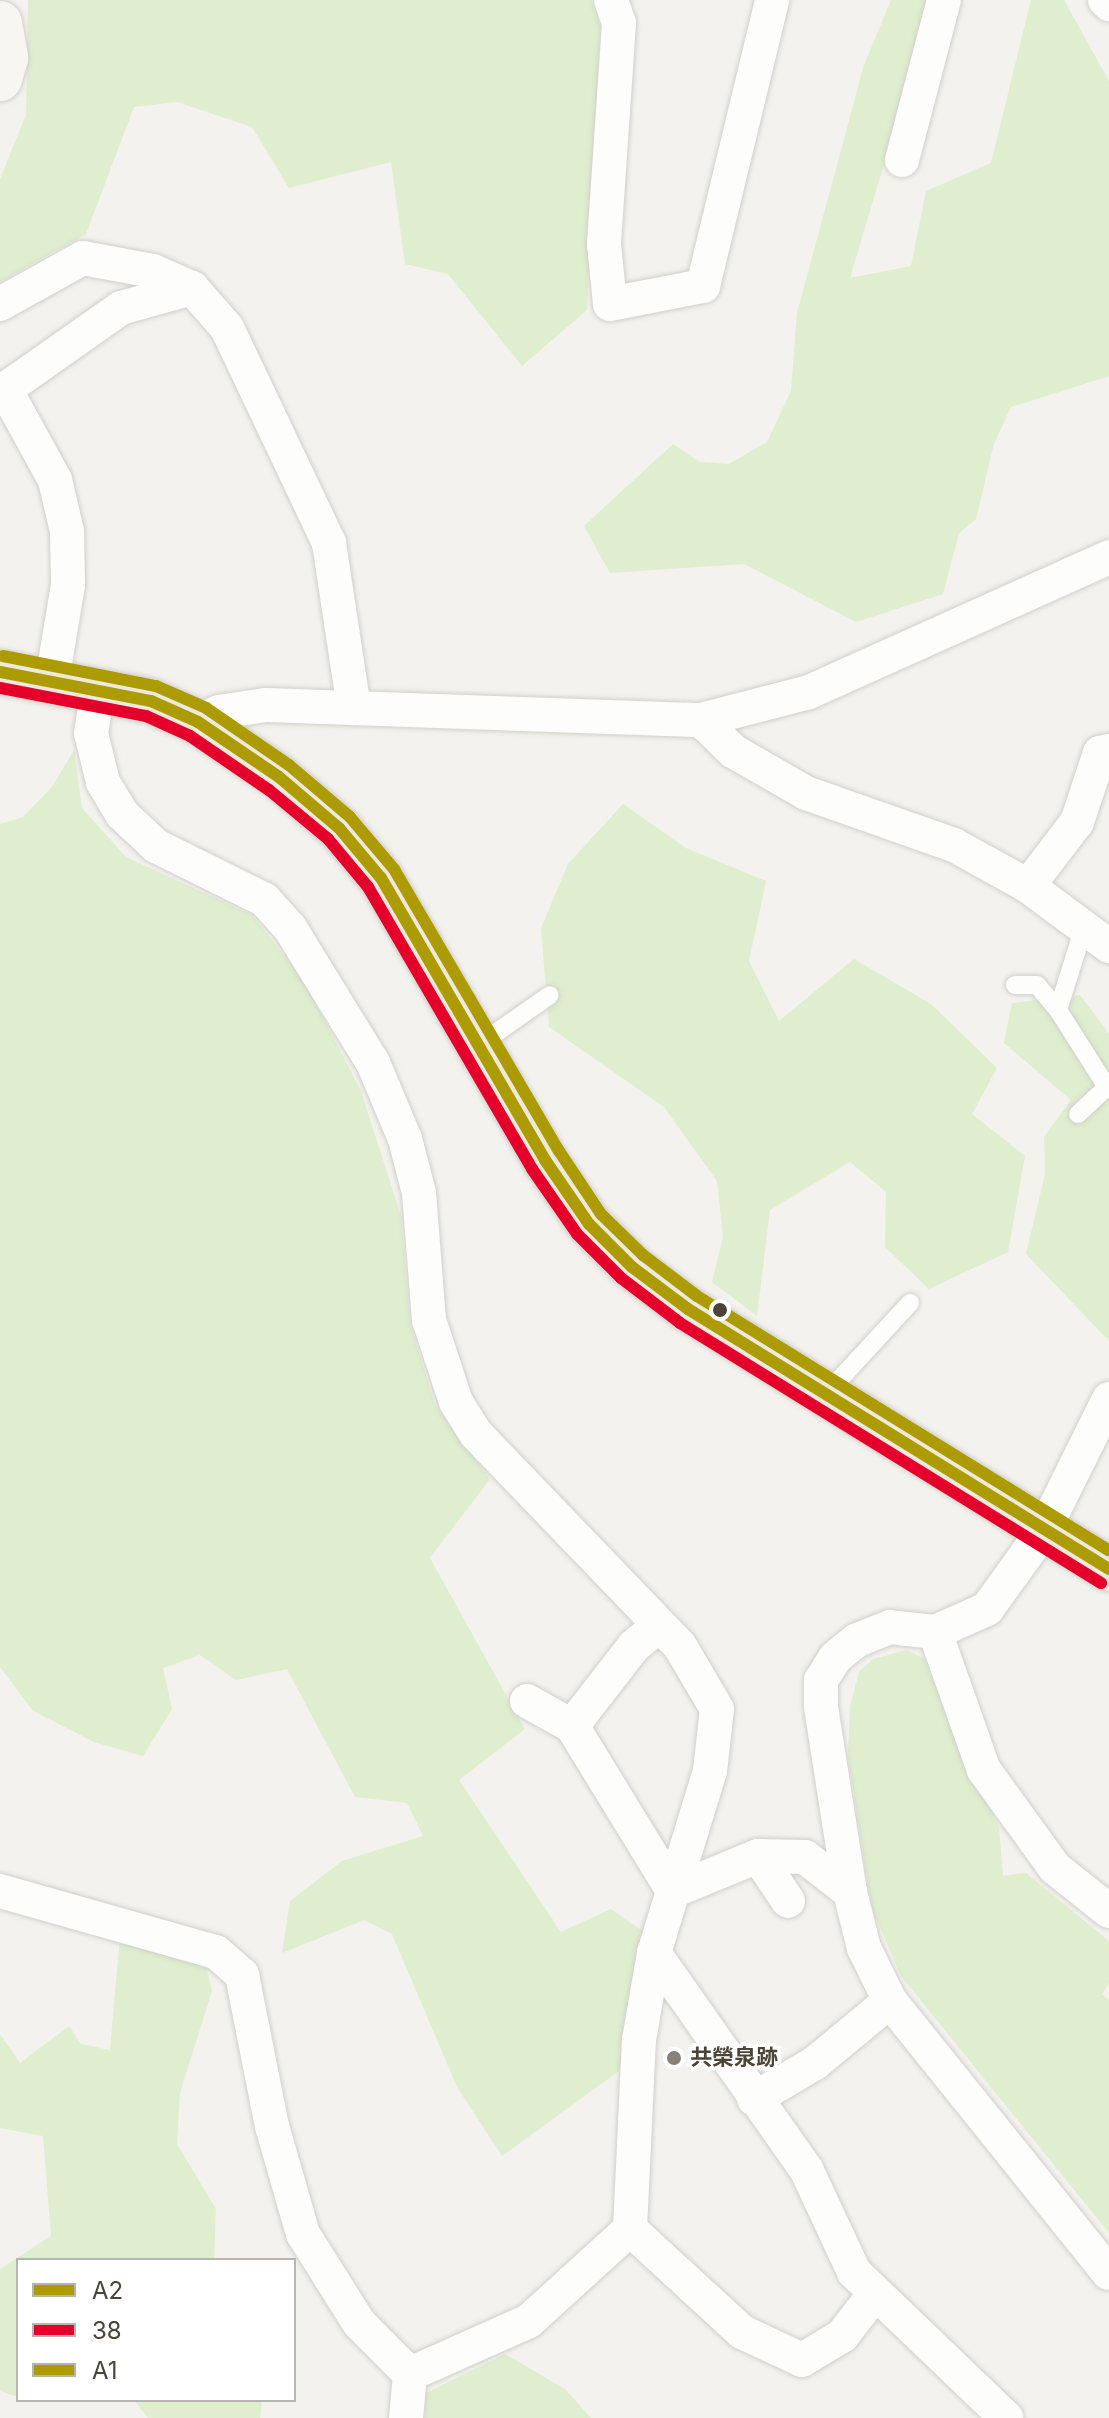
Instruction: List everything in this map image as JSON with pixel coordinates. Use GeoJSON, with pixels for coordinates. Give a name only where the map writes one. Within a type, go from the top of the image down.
{"type":"FeatureCollection","features":[{"type":"Feature","properties":{"kind":"highway"},"geometry":{"type":"LineString","coordinates":[[0,672],[151,701],[198,722],[279,777],[361,851],[480,1044],[545,1160],[610,1247],[688,1309],[1109,1569]]}},
{"type":"Feature","properties":{"kind":"street"},"geometry":{"type":"LineString","coordinates":[[611,0],[619,23],[604,244],[610,304],[703,286],[772,0]]}},
{"type":"Feature","properties":{"kind":"street"},"geometry":{"type":"LineString","coordinates":[[902,160],[944,0]]}},
{"type":"Feature","properties":{"kind":"street"},"geometry":{"type":"LineString","coordinates":[[0,23],[6,58],[0,79]]}},
{"type":"Feature","properties":{"kind":"street"},"geometry":{"type":"LineString","coordinates":[[0,304],[83,258],[153,271],[192,288],[227,328],[329,543],[354,708]]}},
{"type":"Feature","properties":{"kind":"street"},"geometry":{"type":"LineString","coordinates":[[52,681],[68,585],[67,531],[55,480],[3,391],[121,308],[192,288]]}},
{"type":"Feature","properties":{"kind":"street"},"geometry":{"type":"LineString","coordinates":[[198,722],[219,712],[266,705],[701,720],[809,692],[1109,557]]}},
{"type":"Feature","properties":{"kind":"street"},"geometry":{"type":"LineString","coordinates":[[98,689],[91,733],[103,782],[122,814],[156,846],[265,900],[290,928],[373,1063],[405,1139],[419,1193],[429,1320],[456,1402],[476,1434],[680,1646],[717,1709],[710,1771],[654,1953],[639,2040],[630,2229],[529,2321],[410,2374]]}},
{"type":"Feature","properties":{"kind":"street"},"geometry":{"type":"LineString","coordinates":[[701,720],[733,751],[806,793],[954,845],[1028,886],[1096,937]]}},
{"type":"Feature","properties":{"kind":"street"},"geometry":{"type":"LineString","coordinates":[[1028,886],[1077,822],[1100,753],[1109,751]]}},
{"type":"Feature","properties":{"kind":"street"},"geometry":{"type":"LineString","coordinates":[[1109,1399],[1044,1530],[987,1609],[935,1632],[890,1627],[857,1640],[835,1658],[821,1680],[821,1707],[850,1892],[864,1948],[890,2001],[1109,2273]]}},
{"type":"Feature","properties":{"kind":"street"},"geometry":{"type":"LineString","coordinates":[[572,1726],[634,1646],[660,1625]]}},
{"type":"Feature","properties":{"kind":"street"},"geometry":{"type":"LineString","coordinates":[[935,1632],[984,1770],[1055,1868],[1109,1911]]}},
{"type":"Feature","properties":{"kind":"street"},"geometry":{"type":"LineString","coordinates":[[527,1701],[572,1726],[673,1891]]}},
{"type":"Feature","properties":{"kind":"street"},"geometry":{"type":"LineString","coordinates":[[673,1891],[758,1856],[805,1857],[850,1892]]}},
{"type":"Feature","properties":{"kind":"street"},"geometry":{"type":"LineString","coordinates":[[758,1856],[788,1901]]}},
{"type":"Feature","properties":{"kind":"street"},"geometry":{"type":"LineString","coordinates":[[0,1891],[216,1952],[242,1975],[272,2126],[303,2234],[359,2323],[410,2374]]}},
{"type":"Feature","properties":{"kind":"street"},"geometry":{"type":"LineString","coordinates":[[654,1953],[807,2171],[854,2272],[873,2296],[1006,2418]]}},
{"type":"Feature","properties":{"kind":"street"},"geometry":{"type":"LineString","coordinates":[[754,2099],[815,2063],[890,2001]]}},
{"type":"Feature","properties":{"kind":"street"},"geometry":{"type":"LineString","coordinates":[[630,2229],[742,2332],[802,2360],[842,2336],[873,2296]]}},
{"type":"Feature","properties":{"kind":"street"},"geometry":{"type":"LineString","coordinates":[[406,2418],[410,2374]]}},
{"type":"Feature","properties":{"kind":"lane"},"geometry":{"type":"LineString","coordinates":[[1058,1010],[1096,937]]}},
{"type":"Feature","properties":{"kind":"lane"},"geometry":{"type":"LineString","coordinates":[[1015,985],[1037,985],[1058,1010],[1107,1087],[1078,1114]]}},
{"type":"Feature","properties":{"kind":"lane"},"geometry":{"type":"LineString","coordinates":[[480,1044],[550,995]]}},
{"type":"Feature","properties":{"kind":"lane"},"geometry":{"type":"LineString","coordinates":[[826,1394],[910,1303]]}},
{"type":"Feature","properties":{"kind":"green space"},"geometry":{"type":"Polygon","coordinates":[[[28,0],[591,0],[600,25],[587,310],[522,366],[448,274],[405,264],[391,162],[289,188],[252,127],[177,102],[134,107],[86,234],[0,282],[0,179],[26,115],[28,0]]]}},
{"type":"Feature","properties":{"kind":"green space"},"geometry":{"type":"Polygon","coordinates":[[[891,0],[933,0],[850,278],[911,266],[926,191],[991,163],[1031,0],[1064,0],[1109,81],[1109,376],[1011,407],[994,444],[976,519],[959,533],[943,594],[856,622],[744,564],[610,573],[584,526],[673,444],[700,462],[729,464],[767,442],[791,391],[797,313],[864,65],[891,0]]]}},
{"type":"Feature","properties":{"kind":"green space"},"geometry":{"type":"Polygon","coordinates":[[[74,750],[82,808],[126,857],[252,915],[303,979],[361,1091],[401,1216],[410,1323],[435,1405],[490,1479],[430,1558],[525,1729],[459,1780],[561,1932],[611,1909],[644,1932],[623,2068],[502,2156],[457,2087],[392,1934],[364,1920],[282,1953],[290,1901],[342,1861],[423,1836],[407,1803],[355,1797],[287,1669],[236,1680],[200,1655],[163,1668],[172,1709],[143,1756],[94,1742],[33,1711],[0,1667],[0,824],[23,817],[52,787],[74,750]]]}},
{"type":"Feature","properties":{"kind":"green space"},"geometry":{"type":"Polygon","coordinates":[[[623,804],[686,848],[766,881],[749,961],[779,1021],[854,959],[931,1004],[997,1068],[972,1114],[1025,1156],[1008,1252],[929,1289],[885,1247],[886,1192],[850,1162],[770,1210],[757,1316],[712,1282],[723,1237],[717,1181],[664,1107],[549,1027],[541,928],[568,864],[623,804]]]}},
{"type":"Feature","properties":{"kind":"green space"},"geometry":{"type":"Polygon","coordinates":[[[1080,995],[1109,1034],[1109,1341],[1026,1254],[1045,1174],[1044,1137],[1071,1100],[1004,1043],[1012,1003],[1080,995]]]}},
{"type":"Feature","properties":{"kind":"green space"},"geometry":{"type":"Polygon","coordinates":[[[907,1650],[924,1659],[999,1828],[1003,1876],[1026,1873],[1109,1941],[1109,1983],[1102,1994],[1109,2000],[1109,2233],[901,1976],[871,1906],[848,1756],[850,1706],[859,1672],[873,1659],[907,1650]]]}},
{"type":"Feature","properties":{"kind":"green space"},"geometry":{"type":"Polygon","coordinates":[[[120,1937],[206,1966],[212,1991],[180,2093],[177,2144],[216,2209],[214,2258],[17,2258],[51,2236],[43,2136],[0,2128],[0,2034],[20,2063],[69,2026],[81,2044],[110,2050],[120,1937]]]}},
{"type":"Feature","properties":{"kind":"green space"},"geometry":{"type":"Polygon","coordinates":[[[16,2259],[16,2396],[0,2391],[0,2269],[16,2259]]]}},
{"type":"Feature","properties":{"kind":"green space"},"geometry":{"type":"Polygon","coordinates":[[[505,2354],[565,2389],[591,2418],[425,2418],[426,2393],[505,2354]]]}},
{"type":"Feature","properties":{"kind":"green space"},"geometry":{"type":"Polygon","coordinates":[[[136,2402],[262,2402],[260,2418],[148,2418],[136,2402]]]}},
{"type":"Feature","properties":{"kind":"transit line","name":"A1"},"geometry":{"type":"LineString","coordinates":[[3,656],[156,686],[206,708],[289,765],[350,817],[394,869],[559,1151],[601,1214],[643,1255],[697,1296],[1109,1550]]}},
{"type":"Feature","properties":{"kind":"transit line","name":"A2"},"geometry":{"type":"LineString","coordinates":[[0,672],[151,701],[198,722],[279,777],[339,828],[381,878],[545,1160],[589,1224],[632,1267],[688,1309],[1109,1569]]}},
{"type":"Feature","properties":{"kind":"transit line","name":"38"},"geometry":{"type":"LineString","coordinates":[[0,688],[146,716],[190,736],[269,790],[328,839],[368,887],[532,1169],[577,1234],[621,1278],[680,1323],[1101,1583]]}},
{"type":"Feature","properties":{"kind":"place","name":"共榮泉跡"},"geometry":{"type":"Point","coordinates":[674,2058]}}]}
